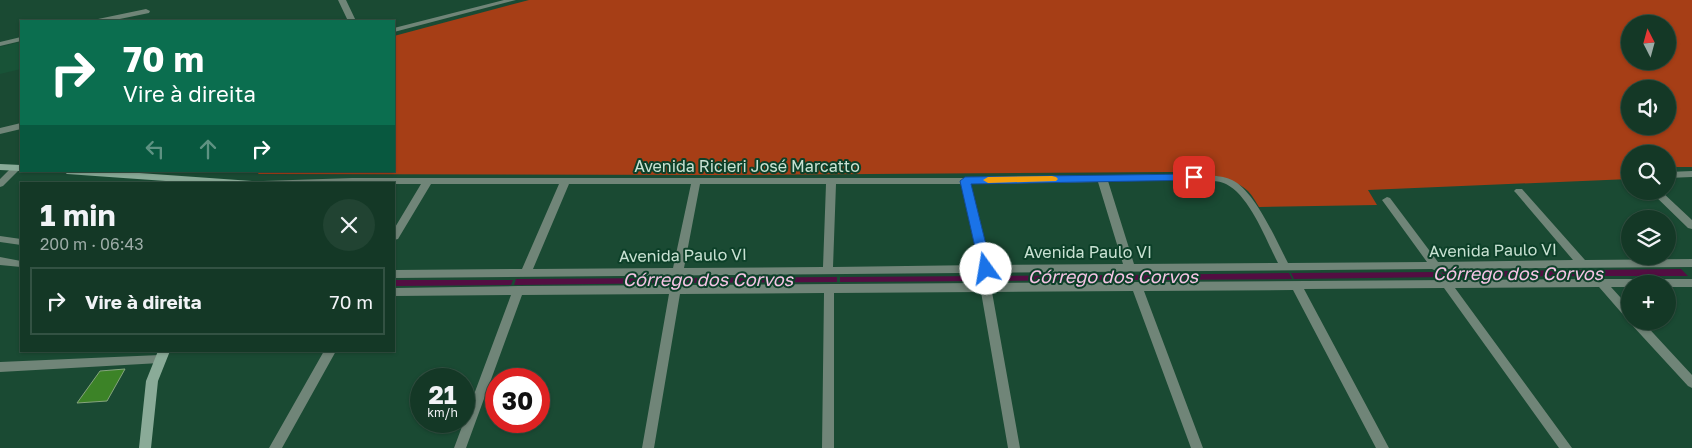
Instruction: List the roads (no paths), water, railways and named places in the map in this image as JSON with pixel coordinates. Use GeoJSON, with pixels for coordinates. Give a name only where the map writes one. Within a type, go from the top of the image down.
{"type":"FeatureCollection","features":[{"type":"Feature","properties":{"kind":"main road"},"geometry":{"type":"LineString","coordinates":[[0,167],[19,168]]}},
{"type":"Feature","properties":{"kind":"main road"},"geometry":{"type":"LineString","coordinates":[[81,172],[224,182]]}},
{"type":"Feature","properties":{"kind":"main road"},"geometry":{"type":"LineString","coordinates":[[145,448],[152,381],[162,355]]}},
{"type":"Feature","properties":{"kind":"street"},"geometry":{"type":"LineString","coordinates":[[342,0],[352,20]]}},
{"type":"Feature","properties":{"kind":"street"},"geometry":{"type":"LineString","coordinates":[[395,30],[512,0]]}},
{"type":"Feature","properties":{"kind":"street"},"geometry":{"type":"LineString","coordinates":[[106,20],[146,11]]}},
{"type":"Feature","properties":{"kind":"street"},"geometry":{"type":"LineString","coordinates":[[0,44],[20,40]]}},
{"type":"Feature","properties":{"kind":"street"},"geometry":{"type":"LineString","coordinates":[[0,131],[20,126]]}},
{"type":"Feature","properties":{"kind":"street"},"geometry":{"type":"LineString","coordinates":[[0,184],[19,168]]}},
{"type":"Feature","properties":{"kind":"street"},"geometry":{"type":"LineString","coordinates":[[1676,175],[1692,174]]}},
{"type":"Feature","properties":{"kind":"street","name":"Avenida Ricieri José Marcatto"},"geometry":{"type":"LineString","coordinates":[[322,182],[965,181],[1194,177],[1231,183],[1245,195],[1285,267]]}},
{"type":"Feature","properties":{"kind":"street"},"geometry":{"type":"LineString","coordinates":[[1102,178],[1130,269]]}},
{"type":"Feature","properties":{"kind":"street"},"geometry":{"type":"LineString","coordinates":[[526,273],[565,181]]}},
{"type":"Feature","properties":{"kind":"street"},"geometry":{"type":"LineString","coordinates":[[678,271],[696,181]]}},
{"type":"Feature","properties":{"kind":"street"},"geometry":{"type":"LineString","coordinates":[[828,269],[831,181]]}},
{"type":"Feature","properties":{"kind":"street"},"geometry":{"type":"LineString","coordinates":[[965,181],[986,269]]}},
{"type":"Feature","properties":{"kind":"street"},"geometry":{"type":"LineString","coordinates":[[395,235],[427,182]]}},
{"type":"Feature","properties":{"kind":"street"},"geometry":{"type":"LineString","coordinates":[[1519,191],[1583,265]]}},
{"type":"Feature","properties":{"kind":"street"},"geometry":{"type":"LineString","coordinates":[[1387,200],[1436,267]]}},
{"type":"Feature","properties":{"kind":"street"},"geometry":{"type":"LineString","coordinates":[[1665,200],[1692,226]]}},
{"type":"Feature","properties":{"kind":"street"},"geometry":{"type":"LineString","coordinates":[[0,239],[20,242]]}},
{"type":"Feature","properties":{"kind":"street"},"geometry":{"type":"LineString","coordinates":[[0,261],[20,264]]}},
{"type":"Feature","properties":{"kind":"street","name":"Avenida Paulo VI"},"geometry":{"type":"LineString","coordinates":[[395,274],[828,269],[1436,267],[1692,263]]}},
{"type":"Feature","properties":{"kind":"street"},"geometry":{"type":"LineString","coordinates":[[1601,283],[1621,305]]}},
{"type":"Feature","properties":{"kind":"street","name":"Avenida Paulo VI"},"geometry":{"type":"LineString","coordinates":[[395,292],[1692,283]]}},
{"type":"Feature","properties":{"kind":"street"},"geometry":{"type":"LineString","coordinates":[[1446,284],[1566,448]]}},
{"type":"Feature","properties":{"kind":"street"},"geometry":{"type":"LineString","coordinates":[[1296,285],[1383,448]]}},
{"type":"Feature","properties":{"kind":"street"},"geometry":{"type":"LineString","coordinates":[[1137,287],[1196,448]]}},
{"type":"Feature","properties":{"kind":"street"},"geometry":{"type":"LineString","coordinates":[[986,288],[1014,448]]}},
{"type":"Feature","properties":{"kind":"street"},"geometry":{"type":"LineString","coordinates":[[828,448],[829,289]]}},
{"type":"Feature","properties":{"kind":"street"},"geometry":{"type":"LineString","coordinates":[[460,448],[518,290]]}},
{"type":"Feature","properties":{"kind":"street"},"geometry":{"type":"LineString","coordinates":[[648,448],[675,290]]}},
{"type":"Feature","properties":{"kind":"street"},"geometry":{"type":"LineString","coordinates":[[1644,330],[1692,383]]}},
{"type":"Feature","properties":{"kind":"street"},"geometry":{"type":"LineString","coordinates":[[275,448],[329,352]]}},
{"type":"Feature","properties":{"kind":"street"},"geometry":{"type":"LineString","coordinates":[[0,367],[162,355]]}},
{"type":"Feature","properties":{"kind":"water"},"geometry":{"type":"Polygon","coordinates":[[[1681,269],[1688,276],[1595,276],[1589,270],[1681,269]]]}},
{"type":"Feature","properties":{"kind":"water","name":"Córrego dos Corvos"},"geometry":{"type":"Polygon","coordinates":[[[1587,270],[1593,276],[1446,277],[1441,272],[1587,270]]]}},
{"type":"Feature","properties":{"kind":"water"},"geometry":{"type":"Polygon","coordinates":[[[1438,272],[1443,277],[1294,279],[1291,273],[1438,272]]]}},
{"type":"Feature","properties":{"kind":"water"},"geometry":{"type":"Polygon","coordinates":[[[1289,273],[1292,279],[1132,280],[1130,275],[1289,273]]]}},
{"type":"Feature","properties":{"kind":"water","name":"Córrego dos Corvos"},"geometry":{"type":"Polygon","coordinates":[[[1127,275],[1128,280],[992,281],[990,276],[1127,275]]]}},
{"type":"Feature","properties":{"kind":"water"},"geometry":{"type":"Polygon","coordinates":[[[988,276],[990,281],[840,282],[840,277],[988,276]]]}},
{"type":"Feature","properties":{"kind":"water","name":"Córrego dos Corvos"},"geometry":{"type":"Polygon","coordinates":[[[837,277],[837,282],[677,283],[678,278],[837,277]]]}},
{"type":"Feature","properties":{"kind":"water"},"geometry":{"type":"Polygon","coordinates":[[[676,278],[675,283],[514,285],[516,279],[676,278]]]}},
{"type":"Feature","properties":{"kind":"water"},"geometry":{"type":"Polygon","coordinates":[[[395,280],[513,280],[511,285],[395,286],[395,280]]]}}]}
